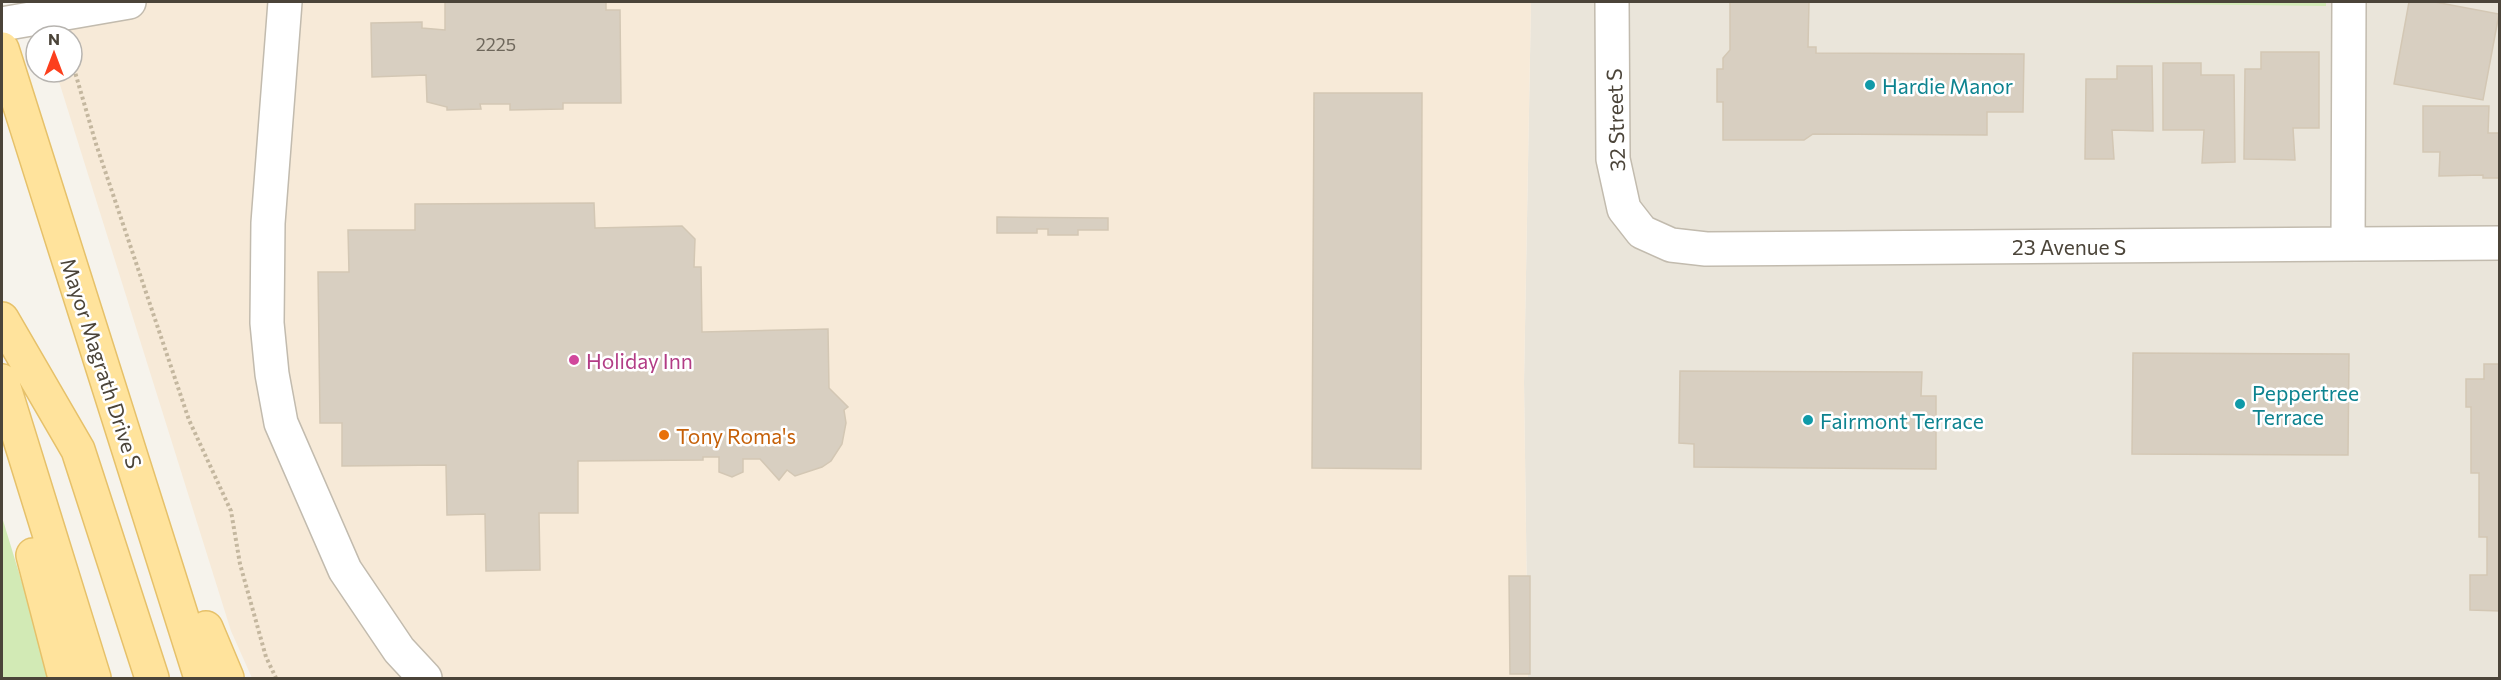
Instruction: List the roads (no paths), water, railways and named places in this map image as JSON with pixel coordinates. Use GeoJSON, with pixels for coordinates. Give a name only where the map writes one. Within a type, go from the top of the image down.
{"type":"FeatureCollection","features":[{"type":"Feature","properties":{"kind":"main road","name":"Mayor Magrath Drive S"},"geometry":{"type":"LineString","coordinates":[[2,49],[201,678]]}},
{"type":"Feature","properties":{"kind":"main road"},"geometry":{"type":"LineString","coordinates":[[2,319],[78,450],[152,678]]}},
{"type":"Feature","properties":{"kind":"main road"},"geometry":{"type":"LineString","coordinates":[[89,322],[227,678]]}},
{"type":"Feature","properties":{"kind":"main road"},"geometry":{"type":"LineString","coordinates":[[2,381],[94,678]]}},
{"type":"Feature","properties":{"kind":"main road"},"geometry":{"type":"LineString","coordinates":[[2,440],[65,678]]}},
{"type":"Feature","properties":{"kind":"street"},"geometry":{"type":"LineString","coordinates":[[2,24],[129,2]]}},
{"type":"Feature","properties":{"kind":"street"},"geometry":{"type":"LineString","coordinates":[[285,2],[268,223],[267,323],[272,374],[281,423],[345,570],[399,650],[425,678]]}},
{"type":"Feature","properties":{"kind":"street","name":"32 Street S"},"geometry":{"type":"LineString","coordinates":[[1612,2],[1613,159],[1624,209],[1641,232]]}},
{"type":"Feature","properties":{"kind":"street"},"geometry":{"type":"LineString","coordinates":[[2348,244],[2349,2]]}},
{"type":"Feature","properties":{"kind":"street","name":"23 Avenue S"},"geometry":{"type":"LineString","coordinates":[[1641,232],[1671,245],[1706,249],[2499,243]]}},
{"type":"Feature","properties":{"kind":"place","name":"Hardie Manor"},"geometry":{"type":"Point","coordinates":[1870,85]}},
{"type":"Feature","properties":{"kind":"place","name":"Holiday Inn"},"geometry":{"type":"Point","coordinates":[574,360]}},
{"type":"Feature","properties":{"kind":"place","name":"Peppertree Terrace"},"geometry":{"type":"Point","coordinates":[2240,404]}},
{"type":"Feature","properties":{"kind":"place","name":"Fairmont Terrace"},"geometry":{"type":"Point","coordinates":[1808,420]}},
{"type":"Feature","properties":{"kind":"place","name":"Tony Roma's"},"geometry":{"type":"Point","coordinates":[664,435]}}]}
